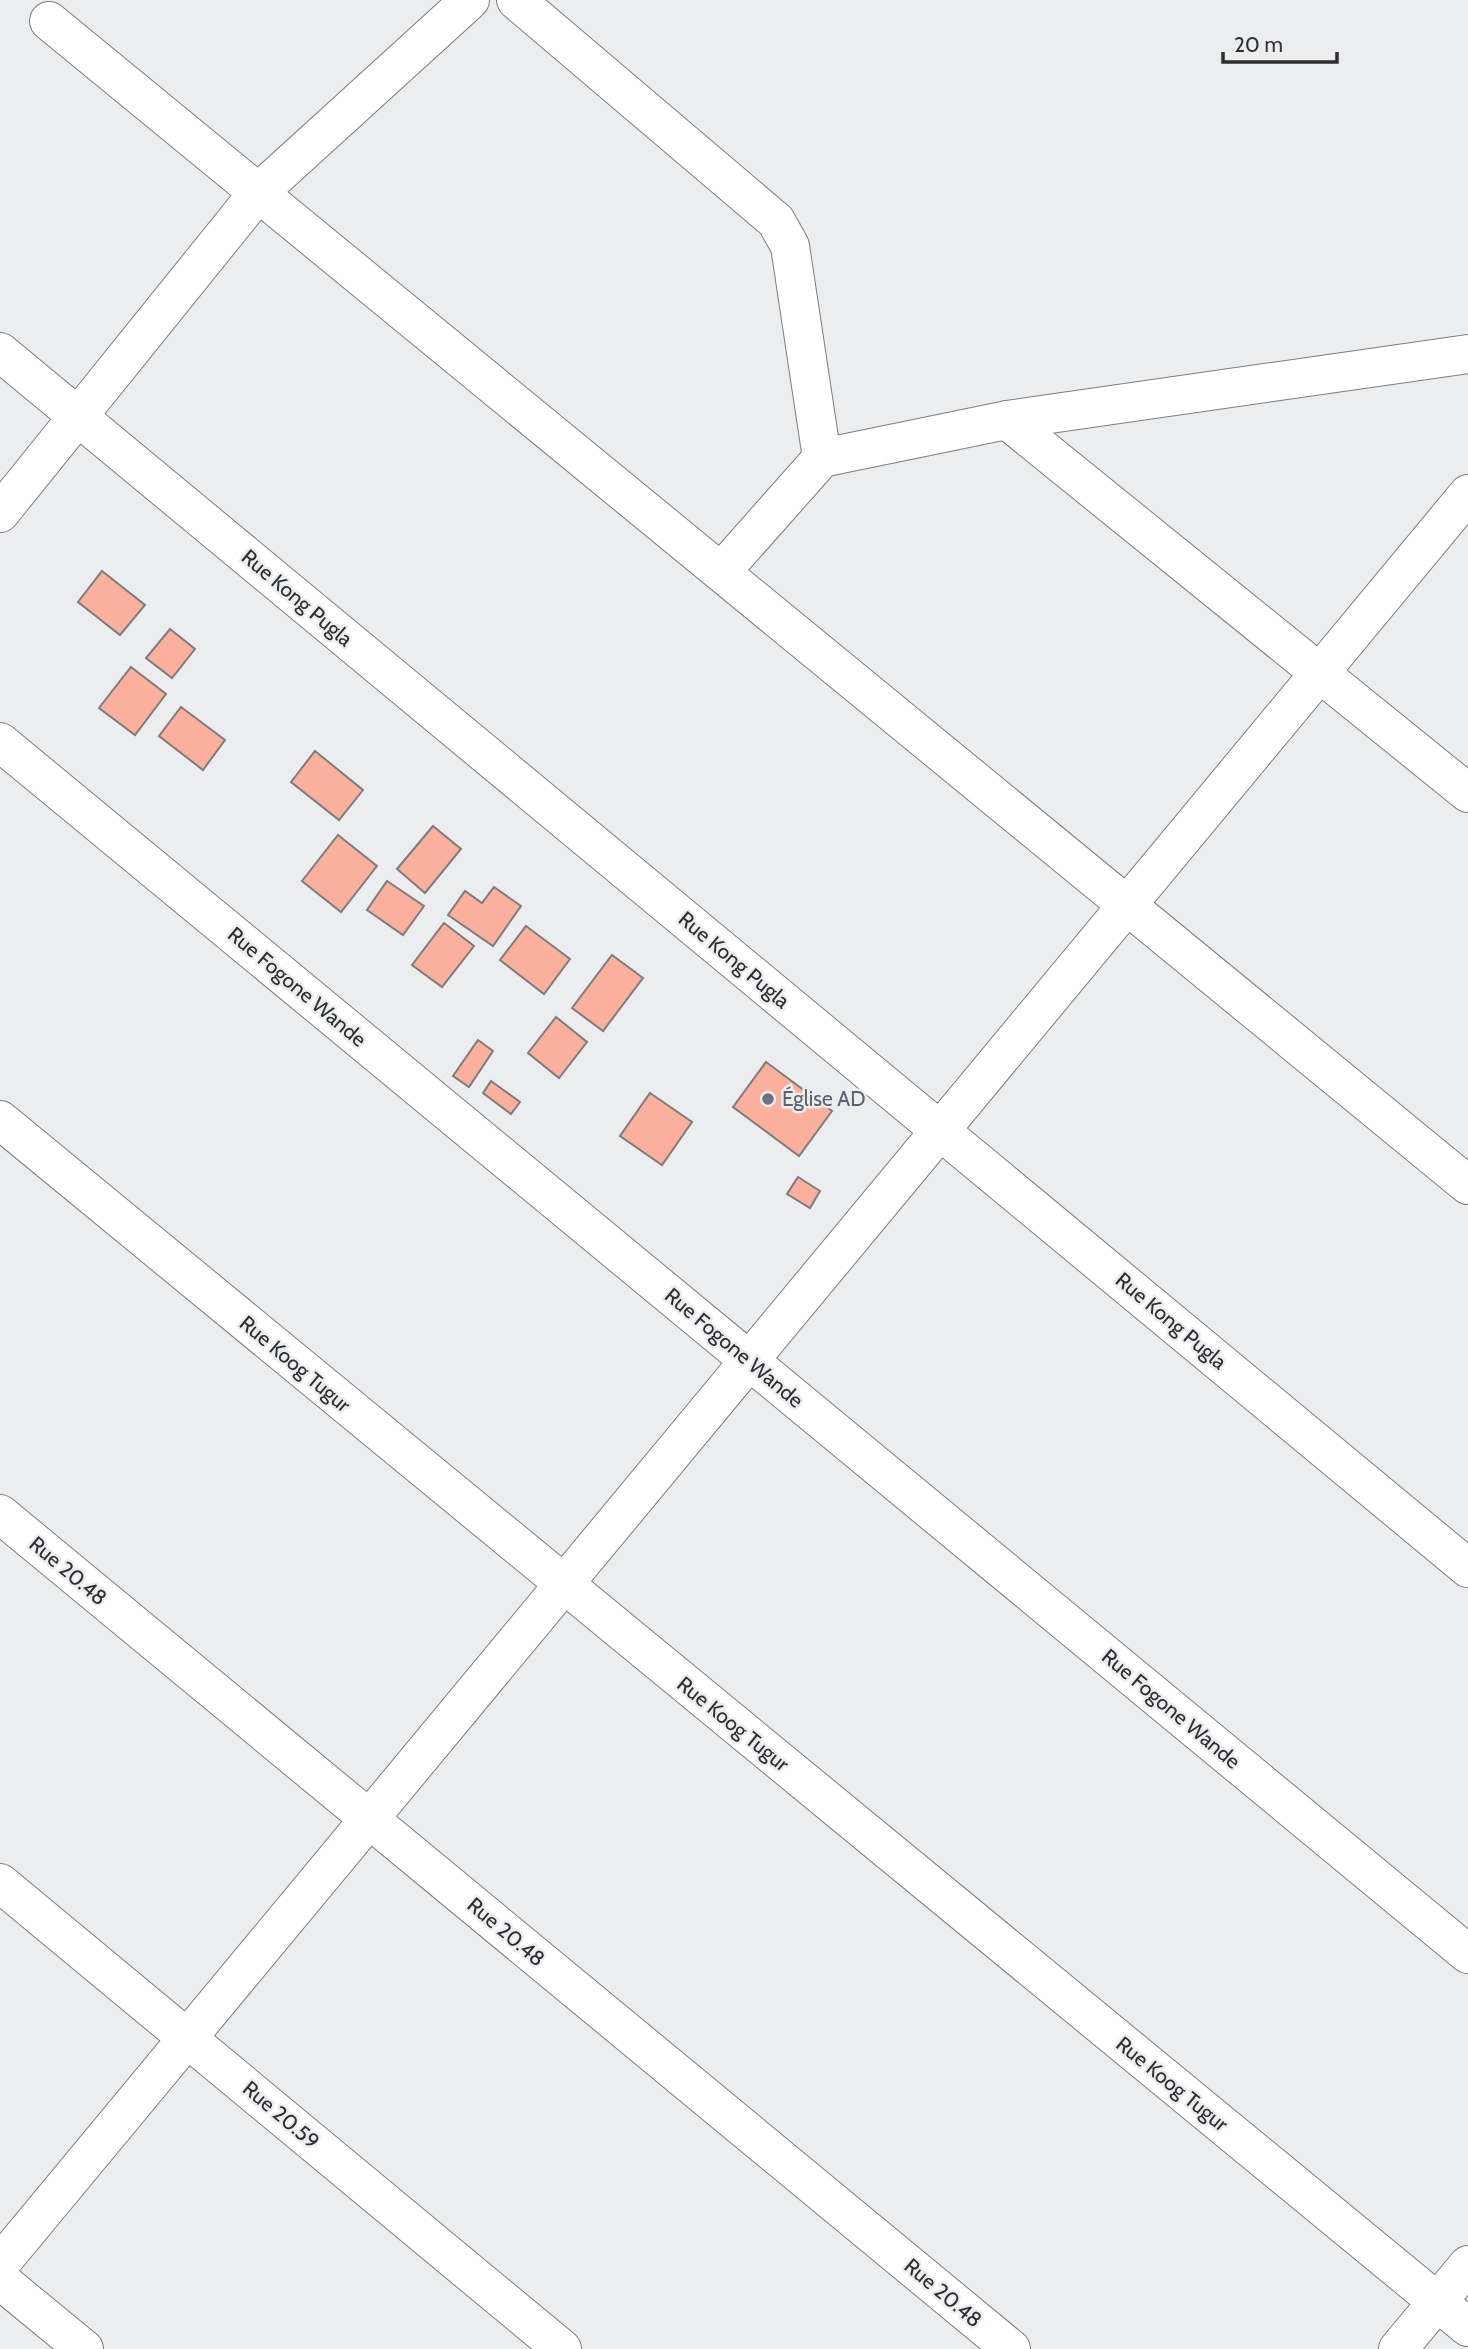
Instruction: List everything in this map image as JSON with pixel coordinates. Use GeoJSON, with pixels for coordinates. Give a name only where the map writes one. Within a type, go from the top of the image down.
{"type":"FeatureCollection","features":[{"type":"Feature","properties":{"kind":"street"},"geometry":{"type":"LineString","coordinates":[[0,513],[258,192],[470,0]]}},
{"type":"Feature","properties":{"kind":"street"},"geometry":{"type":"LineString","coordinates":[[516,0],[776,221],[790,246],[822,458]]}},
{"type":"Feature","properties":{"kind":"street"},"geometry":{"type":"LineString","coordinates":[[49,21],[1468,1185]]}},
{"type":"Feature","properties":{"kind":"street","name":"Rue Kong Pugla"},"geometry":{"type":"LineString","coordinates":[[0,352],[1468,1567]]}},
{"type":"Feature","properties":{"kind":"street"},"geometry":{"type":"LineString","coordinates":[[720,572],[822,458],[1007,419],[1468,354]]}},
{"type":"Feature","properties":{"kind":"street"},"geometry":{"type":"LineString","coordinates":[[1007,419],[1468,793]]}},
{"type":"Feature","properties":{"kind":"street"},"geometry":{"type":"LineString","coordinates":[[0,2264],[1468,494]]}},
{"type":"Feature","properties":{"kind":"street","name":"Rue Fogone Wande"},"geometry":{"type":"LineString","coordinates":[[0,743],[1468,1954]]}},
{"type":"Feature","properties":{"kind":"street","name":"Rue Koog Tugur"},"geometry":{"type":"LineString","coordinates":[[0,1120],[1468,2327]]}},
{"type":"Feature","properties":{"kind":"street","name":"Rue 20.48"},"geometry":{"type":"LineString","coordinates":[[0,1514],[1011,2349]]}},
{"type":"Feature","properties":{"kind":"street","name":"Rue 20.59"},"geometry":{"type":"LineString","coordinates":[[0,1882],[562,2349]]}},
{"type":"Feature","properties":{"kind":"street"},"geometry":{"type":"LineString","coordinates":[[1398,2349],[1468,2265]]}},
{"type":"Feature","properties":{"kind":"street"},"geometry":{"type":"LineString","coordinates":[[0,2280],[84,2349]]}},
{"type":"Feature","properties":{"kind":"building"},"geometry":{"type":"Polygon","coordinates":[[[102,571],[145,605],[120,635],[78,602],[102,571]]]}},
{"type":"Feature","properties":{"kind":"building"},"geometry":{"type":"Polygon","coordinates":[[[170,629],[195,649],[172,678],[146,658],[170,629]]]}},
{"type":"Feature","properties":{"kind":"building"},"geometry":{"type":"Polygon","coordinates":[[[131,667],[166,694],[135,735],[99,708],[131,667]]]}},
{"type":"Feature","properties":{"kind":"building"},"geometry":{"type":"Polygon","coordinates":[[[181,707],[225,740],[203,770],[159,736],[181,707]]]}},
{"type":"Feature","properties":{"kind":"building"},"geometry":{"type":"Polygon","coordinates":[[[315,751],[363,790],[339,820],[291,782],[315,751]]]}},
{"type":"Feature","properties":{"kind":"building"},"geometry":{"type":"Polygon","coordinates":[[[433,826],[461,849],[425,893],[397,869],[433,826]]]}},
{"type":"Feature","properties":{"kind":"building"},"geometry":{"type":"Polygon","coordinates":[[[338,835],[377,866],[341,912],[302,881],[338,835]]]}},
{"type":"Feature","properties":{"kind":"building"},"geometry":{"type":"Polygon","coordinates":[[[387,881],[424,906],[403,935],[367,910],[387,881]]]}},
{"type":"Feature","properties":{"kind":"building"},"geometry":{"type":"Polygon","coordinates":[[[494,887],[521,906],[493,946],[448,915],[465,891],[482,903],[494,887]]]}},
{"type":"Feature","properties":{"kind":"building"},"geometry":{"type":"Polygon","coordinates":[[[444,923],[474,946],[442,987],[412,965],[444,923]]]}},
{"type":"Feature","properties":{"kind":"building"},"geometry":{"type":"Polygon","coordinates":[[[526,926],[570,959],[544,994],[500,960],[526,926]]]}},
{"type":"Feature","properties":{"kind":"building"},"geometry":{"type":"Polygon","coordinates":[[[612,955],[643,978],[603,1031],[572,1008],[612,955]]]}},
{"type":"Feature","properties":{"kind":"building"},"geometry":{"type":"Polygon","coordinates":[[[556,1017],[587,1042],[559,1078],[528,1053],[556,1017]]]}},
{"type":"Feature","properties":{"kind":"building"},"geometry":{"type":"Polygon","coordinates":[[[478,1040],[493,1051],[469,1087],[453,1076],[478,1040]]]}},
{"type":"Feature","properties":{"kind":"building"},"geometry":{"type":"Polygon","coordinates":[[[766,1062],[832,1111],[799,1156],[733,1107],[766,1062]]]}},
{"type":"Feature","properties":{"kind":"building"},"geometry":{"type":"Polygon","coordinates":[[[491,1081],[520,1102],[511,1114],[483,1093],[491,1081]]]}},
{"type":"Feature","properties":{"kind":"building"},"geometry":{"type":"Polygon","coordinates":[[[650,1093],[692,1122],[662,1165],[620,1136],[650,1093]]]}},
{"type":"Feature","properties":{"kind":"building"},"geometry":{"type":"Polygon","coordinates":[[[798,1177],[820,1191],[810,1208],[787,1194],[798,1177]]]}},
{"type":"Feature","properties":{"kind":"place","name":"Église AD"},"geometry":{"type":"Point","coordinates":[768,1099]}}]}
